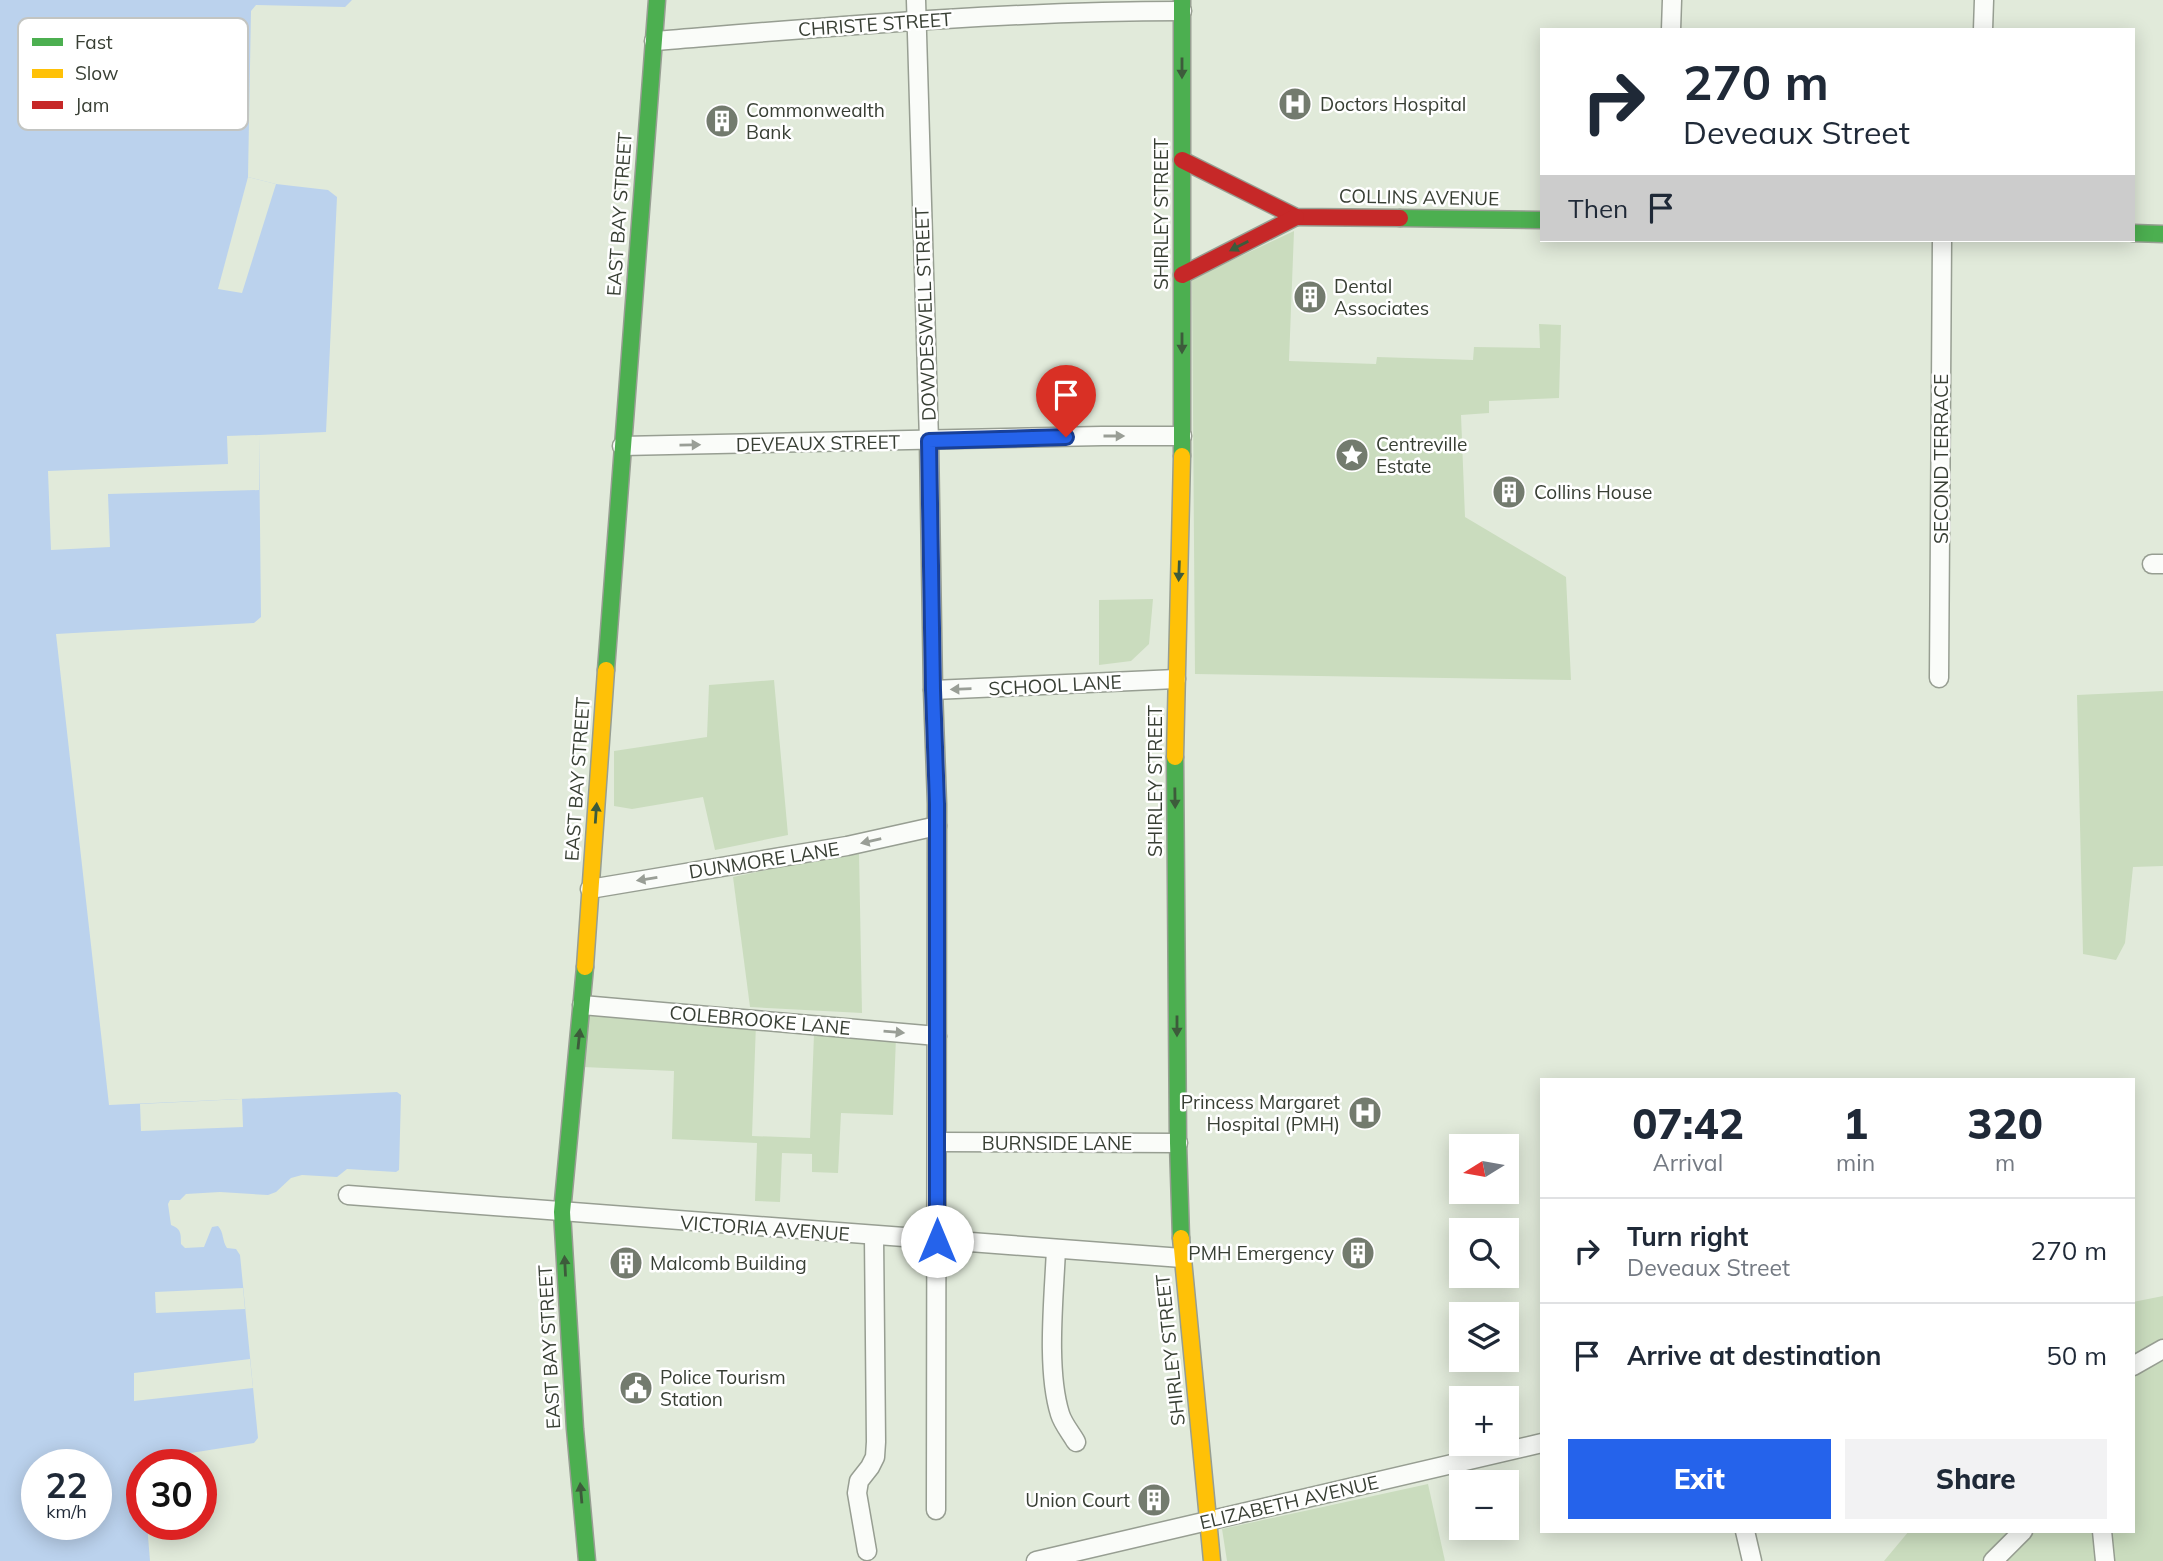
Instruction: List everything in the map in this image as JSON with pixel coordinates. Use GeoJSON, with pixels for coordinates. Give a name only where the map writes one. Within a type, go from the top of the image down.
{"type":"FeatureCollection","features":[{"type":"Feature","properties":{"kind":"main road","name":"EAST BAY STREET"},"geometry":{"type":"LineString","coordinates":[[587,1561],[575,1429],[562,1212],[582,1005],[657,0]]}},
{"type":"Feature","properties":{"kind":"main road","name":"SHIRLEY STREET"},"geometry":{"type":"LineString","coordinates":[[1182,5],[1182,436],[1175,785],[1178,1143],[1182,1258],[1212,1561]]}},
{"type":"Feature","properties":{"kind":"main road","name":"COLLINS AVENUE"},"geometry":{"type":"LineString","coordinates":[[1182,160],[1296,217],[1540,220]]}},
{"type":"Feature","properties":{"kind":"main road","name":"COLLINS AVENUE"},"geometry":{"type":"LineString","coordinates":[[1182,275],[1296,217]]}},
{"type":"Feature","properties":{"kind":"main road"},"geometry":{"type":"LineString","coordinates":[[2135,233],[2163,234]]}},
{"type":"Feature","properties":{"kind":"street","name":"DOWDESWELL STREET"},"geometry":{"type":"LineString","coordinates":[[915,0],[929,441],[937,826],[936,1510]]}},
{"type":"Feature","properties":{"kind":"street"},"geometry":{"type":"LineString","coordinates":[[1671,28],[1672,0]]}},
{"type":"Feature","properties":{"kind":"street"},"geometry":{"type":"LineString","coordinates":[[1983,28],[1984,0]]}},
{"type":"Feature","properties":{"kind":"street","name":"CHRISTE STREET"},"geometry":{"type":"LineString","coordinates":[[654,41],[916,20],[1182,5]]}},
{"type":"Feature","properties":{"kind":"street","name":"SECOND TERRACE"},"geometry":{"type":"LineString","coordinates":[[1939,678],[1942,242]]}},
{"type":"Feature","properties":{"kind":"street","name":"DEVEAUX STREET"},"geometry":{"type":"LineString","coordinates":[[622,446],[1182,436]]}},
{"type":"Feature","properties":{"kind":"street","name":"SCHOOL LANE"},"geometry":{"type":"LineString","coordinates":[[933,690],[1176,679]]}},
{"type":"Feature","properties":{"kind":"street","name":"DUNMORE LANE"},"geometry":{"type":"LineString","coordinates":[[590,888],[847,846],[937,826]]}},
{"type":"Feature","properties":{"kind":"street","name":"COLEBROOKE LANE"},"geometry":{"type":"LineString","coordinates":[[582,1005],[937,1036]]}},
{"type":"Feature","properties":{"kind":"street","name":"BURNSIDE LANE"},"geometry":{"type":"LineString","coordinates":[[937,1142],[1178,1143]]}},
{"type":"Feature","properties":{"kind":"street","name":"VICTORIA AVENUE"},"geometry":{"type":"LineString","coordinates":[[348,1195],[1182,1258]]}},
{"type":"Feature","properties":{"kind":"street"},"geometry":{"type":"LineString","coordinates":[[867,1551],[857,1493],[859,1481],[875,1457],[876,1442],[874,1236]]}},
{"type":"Feature","properties":{"kind":"street"},"geometry":{"type":"LineString","coordinates":[[1056,1249],[1052,1325],[1054,1393],[1061,1418],[1076,1442]]}},
{"type":"Feature","properties":{"kind":"street"},"geometry":{"type":"LineString","coordinates":[[2135,1365],[2163,1349]]}},
{"type":"Feature","properties":{"kind":"street","name":"ELIZABETH AVENUE"},"geometry":{"type":"LineString","coordinates":[[1036,1561],[1540,1443]]}},
{"type":"Feature","properties":{"kind":"street"},"geometry":{"type":"LineString","coordinates":[[1745,1533],[1752,1561]]}},
{"type":"Feature","properties":{"kind":"street"},"geometry":{"type":"LineString","coordinates":[[1993,1561],[2022,1533]]}},
{"type":"Feature","properties":{"kind":"street"},"geometry":{"type":"LineString","coordinates":[[2102,1533],[2105,1561]]}},
{"type":"Feature","properties":{"kind":"green space"},"geometry":{"type":"Polygon","coordinates":[[[1294,231],[1289,361],[1376,364],[1377,357],[1473,360],[1474,347],[1540,348],[1539,324],[1561,325],[1559,398],[1489,401],[1489,413],[1461,415],[1465,517],[1566,577],[1571,680],[1195,674],[1192,279],[1294,231]]]}},
{"type":"Feature","properties":{"kind":"green space"},"geometry":{"type":"Polygon","coordinates":[[[1153,599],[1149,644],[1131,661],[1099,665],[1099,600],[1153,599]]]}},
{"type":"Feature","properties":{"kind":"green space"},"geometry":{"type":"Polygon","coordinates":[[[774,680],[788,835],[715,850],[703,797],[632,809],[614,806],[614,751],[707,737],[709,685],[774,680]]]}},
{"type":"Feature","properties":{"kind":"green space"},"geometry":{"type":"Polygon","coordinates":[[[2163,691],[2163,866],[2133,867],[2125,943],[2116,960],[2083,954],[2077,695],[2163,691]]]}},
{"type":"Feature","properties":{"kind":"green space"},"geometry":{"type":"Polygon","coordinates":[[[859,854],[862,1013],[750,1007],[733,877],[859,854]]]}},
{"type":"Feature","properties":{"kind":"green space"},"geometry":{"type":"Polygon","coordinates":[[[589,1015],[756,1023],[752,1136],[810,1138],[814,1034],[896,1037],[893,1115],[841,1113],[838,1173],[812,1172],[812,1154],[782,1153],[780,1202],[755,1201],[757,1143],[672,1139],[674,1071],[583,1067],[589,1015]]]}},
{"type":"Feature","properties":{"kind":"green space"},"geometry":{"type":"Polygon","coordinates":[[[2163,1296],[2163,1561],[1884,1561],[1907,1533],[2135,1533],[2135,1302],[2163,1296]]]}},
{"type":"Feature","properties":{"kind":"green space"},"geometry":{"type":"Polygon","coordinates":[[[1428,1484],[1445,1561],[1227,1561],[1222,1529],[1428,1484]]]}},
{"type":"Feature","properties":{"kind":"water"},"geometry":{"type":"Polygon","coordinates":[[[0,0],[352,0],[345,7],[256,5],[251,11],[248,177],[276,184],[328,190],[337,197],[326,432],[259,435],[261,617],[254,623],[56,634],[109,1105],[397,1092],[401,1095],[399,1170],[396,1172],[347,1169],[337,1177],[302,1175],[291,1178],[276,1192],[268,1195],[220,1192],[186,1194],[180,1200],[170,1200],[168,1204],[171,1225],[179,1230],[181,1244],[185,1248],[204,1247],[212,1227],[218,1226],[227,1248],[236,1249],[240,1255],[258,1438],[254,1443],[216,1449],[126,1449],[126,1540],[148,1540],[150,1561],[0,1561],[0,0]]]}},
{"type":"Feature","properties":{"kind":"pier"},"geometry":{"type":"Polygon","coordinates":[[[248,177],[276,184],[242,293],[218,289],[248,177]]]}},
{"type":"Feature","properties":{"kind":"pier"},"geometry":{"type":"Polygon","coordinates":[[[259,435],[259,490],[108,494],[110,547],[51,550],[48,471],[228,464],[227,436],[259,435]]]}},
{"type":"Feature","properties":{"kind":"pier"},"geometry":{"type":"Polygon","coordinates":[[[242,1099],[243,1127],[141,1131],[140,1104],[242,1099]]]}},
{"type":"Feature","properties":{"kind":"pier"},"geometry":{"type":"Polygon","coordinates":[[[243,1288],[245,1309],[156,1313],[155,1292],[243,1288]]]}},
{"type":"Feature","properties":{"kind":"pier"},"geometry":{"type":"Polygon","coordinates":[[[250,1359],[253,1388],[134,1401],[134,1373],[250,1359]]]}},
{"type":"Feature","properties":{"kind":"traffic: fast"},"geometry":{"type":"LineString","coordinates":[[606,670],[657,0]]}},
{"type":"Feature","properties":{"kind":"traffic: fast"},"geometry":{"type":"LineString","coordinates":[[1182,0],[1182,456]]}},
{"type":"Feature","properties":{"kind":"traffic: fast"},"geometry":{"type":"LineString","coordinates":[[1400,218],[1540,220]]}},
{"type":"Feature","properties":{"kind":"traffic: fast"},"geometry":{"type":"LineString","coordinates":[[2135,233],[2163,234]]}},
{"type":"Feature","properties":{"kind":"traffic: fast"},"geometry":{"type":"LineString","coordinates":[[1175,757],[1181,1238]]}},
{"type":"Feature","properties":{"kind":"traffic: fast"},"geometry":{"type":"LineString","coordinates":[[585,967],[562,1212],[575,1429],[587,1561]]}},
{"type":"Feature","properties":{"kind":"traffic: slow"},"geometry":{"type":"LineString","coordinates":[[1175,757],[1182,456]]}},
{"type":"Feature","properties":{"kind":"traffic: slow"},"geometry":{"type":"LineString","coordinates":[[585,967],[606,670]]}},
{"type":"Feature","properties":{"kind":"traffic: slow"},"geometry":{"type":"LineString","coordinates":[[1181,1238],[1212,1561]]}},
{"type":"Feature","properties":{"kind":"traffic: jam"},"geometry":{"type":"LineString","coordinates":[[1182,160],[1296,217],[1400,218]]}},
{"type":"Feature","properties":{"kind":"traffic: jam"},"geometry":{"type":"LineString","coordinates":[[1182,275],[1296,217]]}},
{"type":"Feature","properties":{"kind":"place","name":"Doctors Hospital"},"geometry":{"type":"Point","coordinates":[1295,104]}},
{"type":"Feature","properties":{"kind":"place","name":"Commonwealth Bank"},"geometry":{"type":"Point","coordinates":[722,121]}},
{"type":"Feature","properties":{"kind":"place","name":"Dental Associates"},"geometry":{"type":"Point","coordinates":[1310,297]}},
{"type":"Feature","properties":{"kind":"place","name":"Centreville Estate"},"geometry":{"type":"Point","coordinates":[1352,455]}},
{"type":"Feature","properties":{"kind":"place","name":"Collins House"},"geometry":{"type":"Point","coordinates":[1509,492]}},
{"type":"Feature","properties":{"kind":"place","name":"Princess Margaret Hospital (PMH)"},"geometry":{"type":"Point","coordinates":[1365,1113]}},
{"type":"Feature","properties":{"kind":"place","name":"PMH Emergency"},"geometry":{"type":"Point","coordinates":[1358,1253]}},
{"type":"Feature","properties":{"kind":"place","name":"Malcomb Building"},"geometry":{"type":"Point","coordinates":[626,1263]}},
{"type":"Feature","properties":{"kind":"place","name":"Police Tourism Station"},"geometry":{"type":"Point","coordinates":[636,1388]}},
{"type":"Feature","properties":{"kind":"place","name":"Union Court"},"geometry":{"type":"Point","coordinates":[1154,1500]}},
{"type":"Feature","properties":{"kind":"route"},"geometry":{"type":"LineString","coordinates":[[937,1241],[937,804],[929,441],[1066,437]]}}]}
